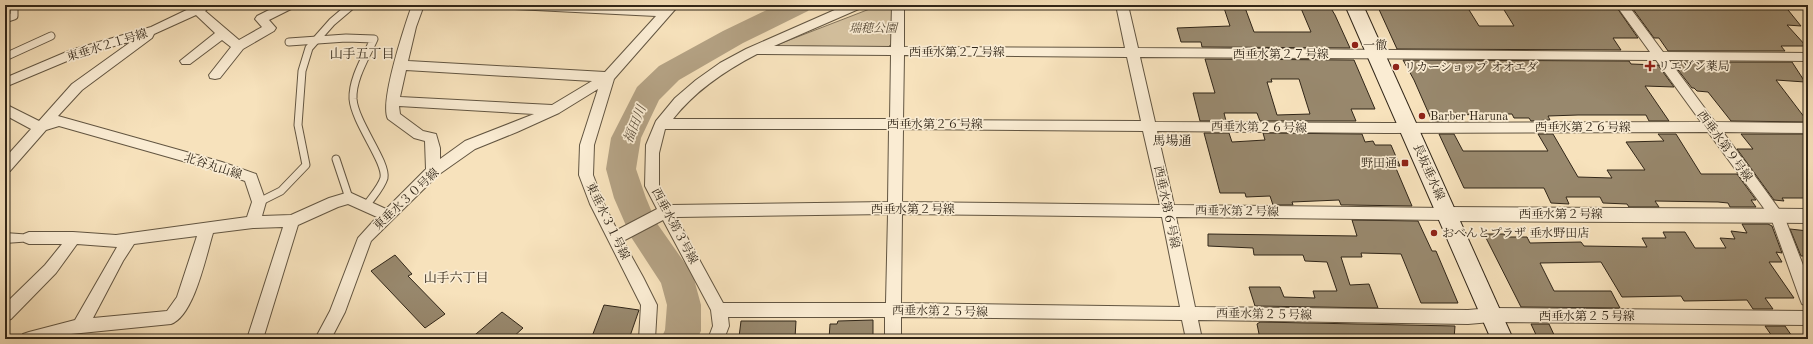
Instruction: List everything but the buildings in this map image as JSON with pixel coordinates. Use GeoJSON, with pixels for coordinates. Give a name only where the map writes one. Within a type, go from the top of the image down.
{"type":"FeatureCollection","features":[{"type":"Feature","properties":{"kind":"main road","name":"長坂垂水線"},"geometry":{"type":"LineString","coordinates":[[1354,5],[1410,128],[1502,339]]}},
{"type":"Feature","properties":{"kind":"street"},"geometry":{"type":"LineString","coordinates":[[215,74],[239,46],[270,28],[261,19],[289,5]]}},
{"type":"Feature","properties":{"kind":"street"},"geometry":{"type":"LineString","coordinates":[[418,5],[392,101],[393,116],[419,135],[431,138],[433,148],[433,171]]}},
{"type":"Feature","properties":{"kind":"street"},"geometry":{"type":"LineString","coordinates":[[515,5],[669,9]]}},
{"type":"Feature","properties":{"kind":"street","name":"西垂水第３号線"},"geometry":{"type":"LineString","coordinates":[[716,339],[721,326],[719,310],[667,211],[652,186],[650,162],[654,142],[661,124],[691,90],[734,61],[755,50],[857,5]]}},
{"type":"Feature","properties":{"kind":"street"},"geometry":{"type":"LineString","coordinates":[[893,339],[898,5]]}},
{"type":"Feature","properties":{"kind":"street","name":"西垂水第６号線"},"geometry":{"type":"LineString","coordinates":[[1122,5],[1168,210],[1194,339]]}},
{"type":"Feature","properties":{"kind":"street","name":"西垂水第９号線"},"geometry":{"type":"LineString","coordinates":[[1622,5],[1777,216],[1808,299]]}},
{"type":"Feature","properties":{"kind":"street"},"geometry":{"type":"LineString","coordinates":[[202,7],[223,33],[239,46]]}},
{"type":"Feature","properties":{"kind":"street","name":"東垂水２１号線"},"geometry":{"type":"LineString","coordinates":[[5,84],[75,53],[155,30],[202,7]]}},
{"type":"Feature","properties":{"kind":"street"},"geometry":{"type":"LineString","coordinates":[[401,65],[608,77],[669,9]]}},
{"type":"Feature","properties":{"kind":"street"},"geometry":{"type":"LineString","coordinates":[[5,167],[77,87],[155,30]]}},
{"type":"Feature","properties":{"kind":"street"},"geometry":{"type":"LineString","coordinates":[[186,61],[223,33]]}},
{"type":"Feature","properties":{"kind":"street","name":"西垂水第２７号線"},"geometry":{"type":"LineString","coordinates":[[755,50],[1808,57]]}},
{"type":"Feature","properties":{"kind":"street","name":"東垂水３０号線"},"geometry":{"type":"LineString","coordinates":[[323,339],[338,312],[365,238],[433,171],[470,145],[512,129],[554,110],[608,77]]}},
{"type":"Feature","properties":{"kind":"street","name":"東垂水３１号線"},"geometry":{"type":"LineString","coordinates":[[608,77],[587,145],[586,175],[597,204],[614,239],[638,281],[649,305],[647,339]]}},
{"type":"Feature","properties":{"kind":"street"},"geometry":{"type":"LineString","coordinates":[[392,101],[554,110]]}},
{"type":"Feature","properties":{"kind":"street"},"geometry":{"type":"LineString","coordinates":[[5,109],[40,127]]}},
{"type":"Feature","properties":{"kind":"street","name":"北谷丸山線"},"geometry":{"type":"LineString","coordinates":[[40,127],[59,121],[222,167],[251,178],[259,202]]}},
{"type":"Feature","properties":{"kind":"street","name":"西垂水第２６号線"},"geometry":{"type":"LineString","coordinates":[[661,124],[897,123],[1410,128],[1808,128]]}},
{"type":"Feature","properties":{"kind":"street"},"geometry":{"type":"LineString","coordinates":[[5,238],[73,238],[116,241],[253,222],[292,221],[334,202],[350,198],[388,216]]}},
{"type":"Feature","properties":{"kind":"street"},"geometry":{"type":"LineString","coordinates":[[253,222],[259,202]]}},
{"type":"Feature","properties":{"kind":"street","name":"西垂水第２号線"},"geometry":{"type":"LineString","coordinates":[[667,211],[895,208],[1808,216]]}},
{"type":"Feature","properties":{"kind":"street"},"geometry":{"type":"LineString","coordinates":[[614,239],[667,211]]}},
{"type":"Feature","properties":{"kind":"street"},"geometry":{"type":"LineString","coordinates":[[255,339],[292,221]]}},
{"type":"Feature","properties":{"kind":"street"},"geometry":{"type":"LineString","coordinates":[[28,339],[71,327],[171,317],[184,300],[207,228]]}},
{"type":"Feature","properties":{"kind":"street"},"geometry":{"type":"LineString","coordinates":[[5,314],[66,252],[73,238]]}},
{"type":"Feature","properties":{"kind":"street"},"geometry":{"type":"LineString","coordinates":[[80,326],[118,256],[130,239]]}},
{"type":"Feature","properties":{"kind":"street","name":"西垂水第２５号線"},"geometry":{"type":"LineString","coordinates":[[719,310],[894,310],[1468,317],[1492,315],[1808,318]]}},
{"type":"Feature","properties":{"kind":"lane"},"geometry":{"type":"LineString","coordinates":[[5,19],[14,16],[14,5]]}},
{"type":"Feature","properties":{"kind":"lane"},"geometry":{"type":"LineString","coordinates":[[259,202],[281,191],[306,165],[298,125],[302,71],[309,48],[332,22],[352,5]]}},
{"type":"Feature","properties":{"kind":"lane"},"geometry":{"type":"LineString","coordinates":[[5,57],[51,36]]}},
{"type":"Feature","properties":{"kind":"lane"},"geometry":{"type":"LineString","coordinates":[[289,42],[346,38],[374,39],[361,69],[353,97],[355,114],[362,130],[377,152],[384,174],[378,189],[366,206]]}},
{"type":"Feature","properties":{"kind":"lane"},"geometry":{"type":"LineString","coordinates":[[336,159],[350,198]]}},
{"type":"Feature","properties":{"kind":"green space","name":"瑞穂公園"},"geometry":{"type":"Polygon","coordinates":[[[880,5],[892,5],[892,43],[887,48],[779,48],[779,44],[880,5]]]}},
{"type":"Feature","properties":{"kind":"waterway","name":"福田川"},"geometry":{"type":"LineString","coordinates":[[679,339],[683,331],[684,305],[677,279],[643,228],[630,198],[621,169],[626,138],[647,94],[669,73],[733,37],[799,5]]}},
{"type":"Feature","properties":{"kind":"place","name":"一徹"},"geometry":{"type":"Point","coordinates":[1355,45]}},
{"type":"Feature","properties":{"kind":"place","name":"リエゾン薬局"},"geometry":{"type":"Point","coordinates":[1650,66]}},
{"type":"Feature","properties":{"kind":"place","name":"リカーショップ オオエダ"},"geometry":{"type":"Point","coordinates":[1396,67]}},
{"type":"Feature","properties":{"kind":"place","name":"Barber Haruna"},"geometry":{"type":"Point","coordinates":[1422,116]}},
{"type":"Feature","properties":{"kind":"place","name":"野田通"},"geometry":{"type":"Point","coordinates":[1405,163]}},
{"type":"Feature","properties":{"kind":"place","name":"おべんとプラザ 垂水野田店"},"geometry":{"type":"Point","coordinates":[1434,233]}},
{"type":"Feature","properties":{"kind":"district","name":"山手五丁目"},"geometry":{"type":"Point","coordinates":[362,53]}},
{"type":"Feature","properties":{"kind":"district","name":"馬場通"},"geometry":{"type":"Point","coordinates":[1172,140]}},
{"type":"Feature","properties":{"kind":"district","name":"山手六丁目"},"geometry":{"type":"Point","coordinates":[456,277]}}]}
